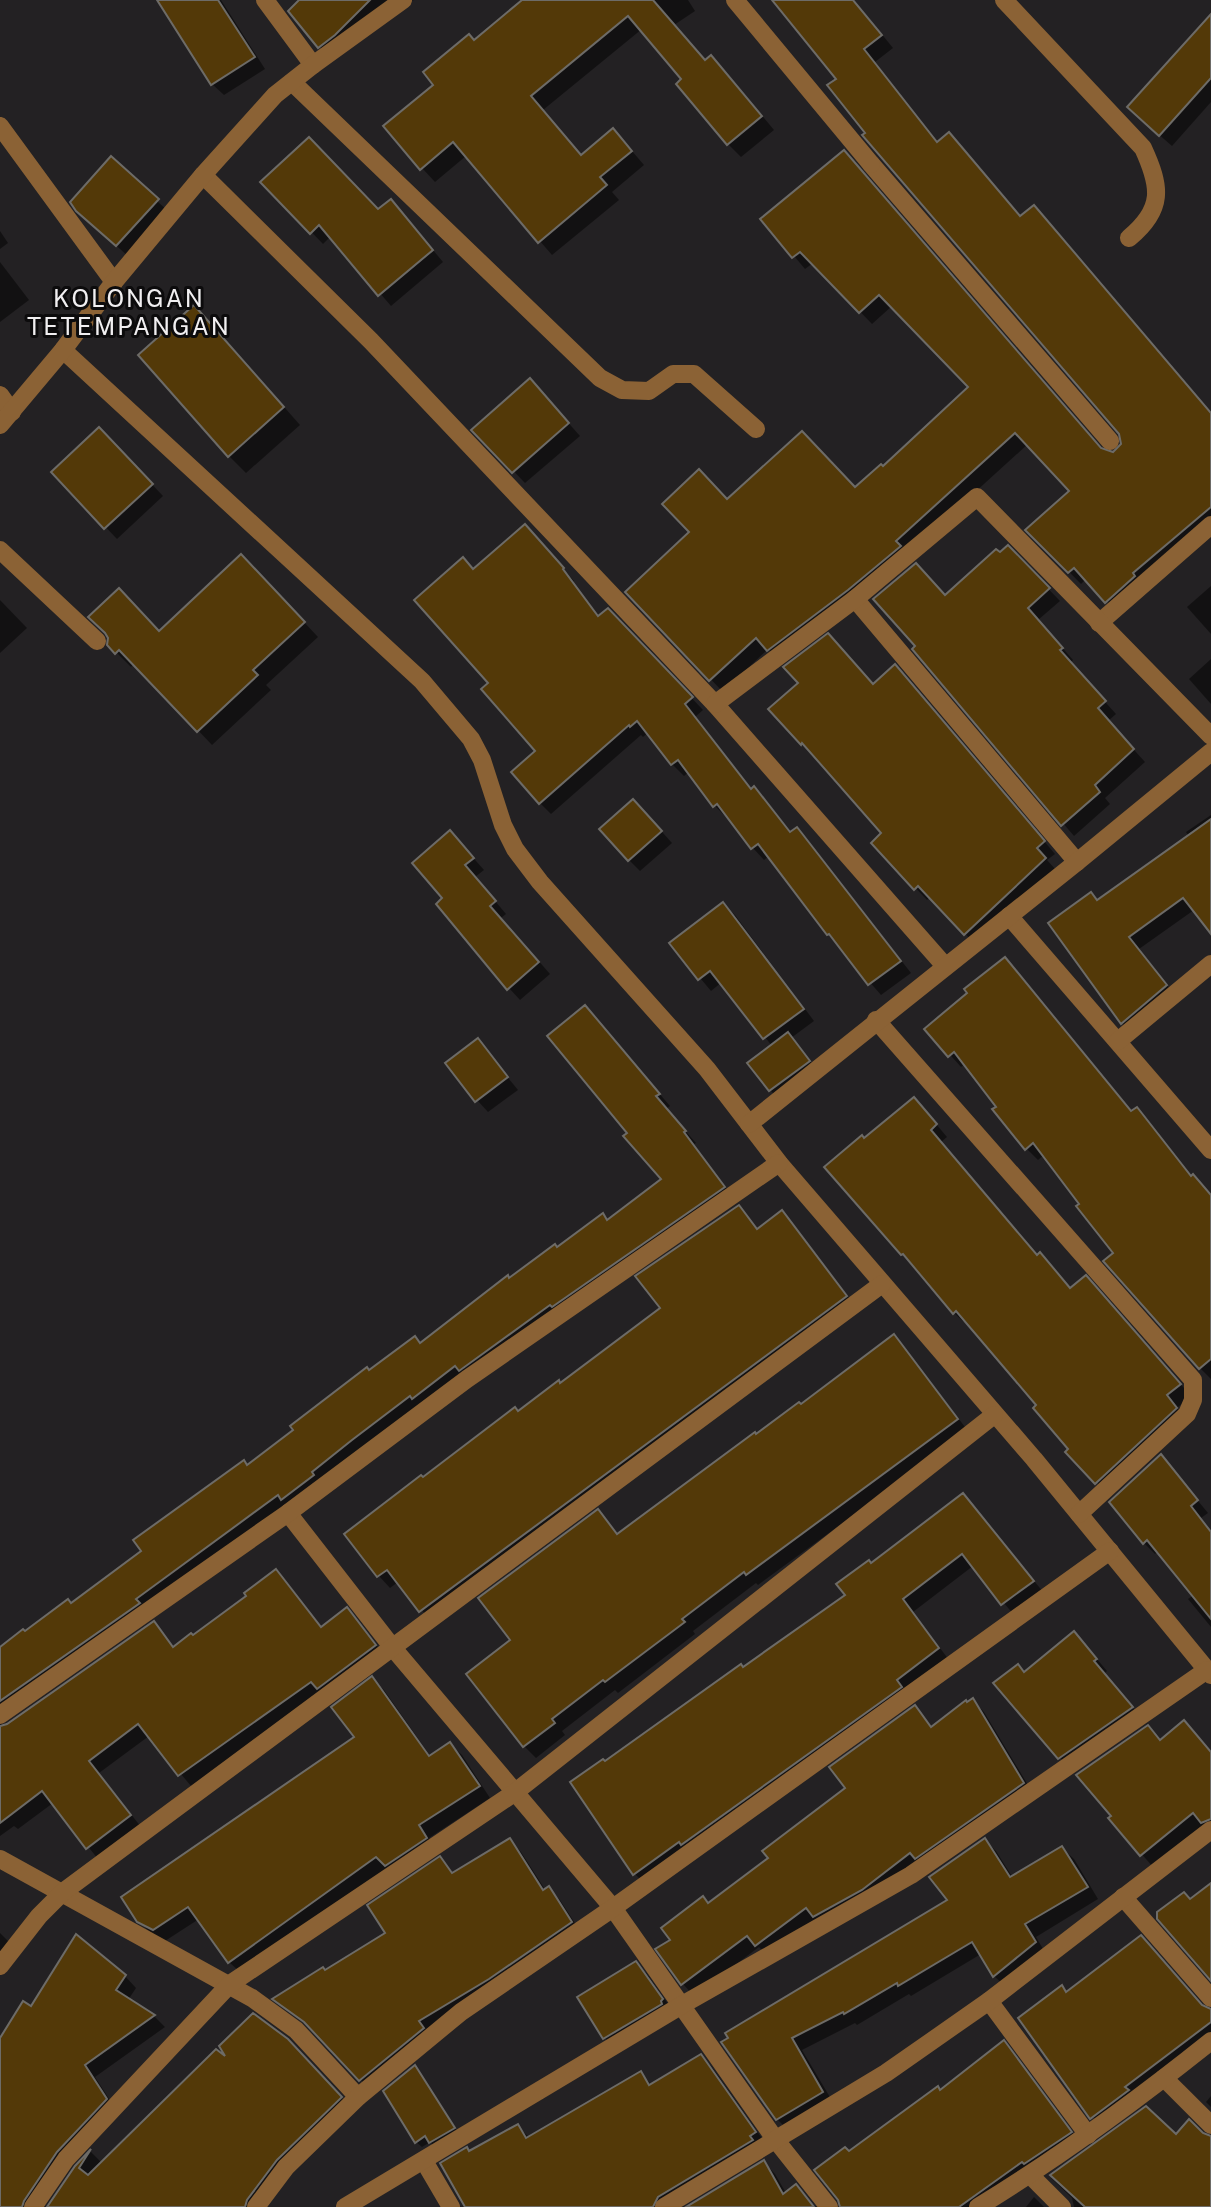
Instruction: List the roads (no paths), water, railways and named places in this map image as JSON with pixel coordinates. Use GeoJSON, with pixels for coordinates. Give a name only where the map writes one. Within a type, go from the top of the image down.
{"type":"FeatureCollection","features":[{"type":"Feature","properties":{"kind":"street"},"geometry":{"type":"LineString","coordinates":[[265,0],[313,65]]}},
{"type":"Feature","properties":{"kind":"street"},"geometry":{"type":"LineString","coordinates":[[6,419],[114,282],[203,175],[267,104],[313,65],[403,0]]}},
{"type":"Feature","properties":{"kind":"street"},"geometry":{"type":"LineString","coordinates":[[735,0],[871,164],[1110,441]]}},
{"type":"Feature","properties":{"kind":"street"},"geometry":{"type":"LineString","coordinates":[[1004,0],[1143,148],[1154,172],[1157,203],[1144,226],[1129,238]]}},
{"type":"Feature","properties":{"kind":"street"},"geometry":{"type":"LineString","coordinates":[[292,82],[600,378],[622,390],[649,391],[673,374],[694,374],[756,429]]}},
{"type":"Feature","properties":{"kind":"street"},"geometry":{"type":"LineString","coordinates":[[0,126],[114,282]]}},
{"type":"Feature","properties":{"kind":"street"},"geometry":{"type":"LineString","coordinates":[[203,175],[371,341],[715,704],[945,966]]}},
{"type":"Feature","properties":{"kind":"street"},"geometry":{"type":"LineString","coordinates":[[63,350],[422,681],[471,739],[482,760],[503,825],[527,866],[707,1069],[779,1163],[1079,1514],[1209,1672],[911,1875],[682,2005],[345,2207]]}},
{"type":"Feature","properties":{"kind":"street"},"geometry":{"type":"LineString","coordinates":[[0,395],[6,419]]}},
{"type":"Feature","properties":{"kind":"street"},"geometry":{"type":"LineString","coordinates":[[715,704],[855,599],[977,497],[1211,736]]}},
{"type":"Feature","properties":{"kind":"street"},"geometry":{"type":"LineString","coordinates":[[1100,623],[1211,525]]}},
{"type":"Feature","properties":{"kind":"street"},"geometry":{"type":"LineString","coordinates":[[0,550],[97,641]]}},
{"type":"Feature","properties":{"kind":"street"},"geometry":{"type":"LineString","coordinates":[[855,599],[1077,862]]}},
{"type":"Feature","properties":{"kind":"street"},"geometry":{"type":"LineString","coordinates":[[748,1124],[1211,752]]}},
{"type":"Feature","properties":{"kind":"street"},"geometry":{"type":"LineString","coordinates":[[1009,916],[1211,1150]]}},
{"type":"Feature","properties":{"kind":"street"},"geometry":{"type":"LineString","coordinates":[[1118,1041],[1211,964]]}},
{"type":"Feature","properties":{"kind":"street"},"geometry":{"type":"LineString","coordinates":[[876,1020],[1192,1380],[1193,1400],[1187,1414],[1079,1514]]}},
{"type":"Feature","properties":{"kind":"street"},"geometry":{"type":"LineString","coordinates":[[0,1715],[288,1513],[467,1379],[779,1163]]}},
{"type":"Feature","properties":{"kind":"street"},"geometry":{"type":"LineString","coordinates":[[0,1966],[39,1916],[62,1892],[882,1283]]}},
{"type":"Feature","properties":{"kind":"street"},"geometry":{"type":"LineString","coordinates":[[33,2207],[66,2160],[230,1984],[514,1793],[994,1415]]}},
{"type":"Feature","properties":{"kind":"street"},"geometry":{"type":"LineString","coordinates":[[288,1513],[393,1648],[613,1908],[775,2139],[828,2207]]}},
{"type":"Feature","properties":{"kind":"street"},"geometry":{"type":"LineString","coordinates":[[256,2207],[286,2168],[358,2096],[461,2012],[613,1908],[1110,1551]]}},
{"type":"Feature","properties":{"kind":"street"},"geometry":{"type":"LineString","coordinates":[[664,2207],[886,2073],[989,2001],[1211,1830]]}},
{"type":"Feature","properties":{"kind":"street"},"geometry":{"type":"LineString","coordinates":[[0,1859],[253,1998],[296,2030],[358,2096]]}},
{"type":"Feature","properties":{"kind":"street"},"geometry":{"type":"LineString","coordinates":[[1123,1897],[1211,1998]]}},
{"type":"Feature","properties":{"kind":"street"},"geometry":{"type":"LineString","coordinates":[[989,2001],[1088,2135]]}},
{"type":"Feature","properties":{"kind":"street"},"geometry":{"type":"LineString","coordinates":[[978,2207],[1088,2135],[1211,2041]]}},
{"type":"Feature","properties":{"kind":"street"},"geometry":{"type":"LineString","coordinates":[[1164,2078],[1211,2125]]}},
{"type":"Feature","properties":{"kind":"street"},"geometry":{"type":"LineString","coordinates":[[424,2161],[451,2207]]}},
{"type":"Feature","properties":{"kind":"street"},"geometry":{"type":"LineString","coordinates":[[1030,2175],[1062,2207]]}},
{"type":"Feature","properties":{"kind":"district","name":"KOLONGAN TETEMPANGAN"},"geometry":{"type":"Point","coordinates":[129,313]}}]}
